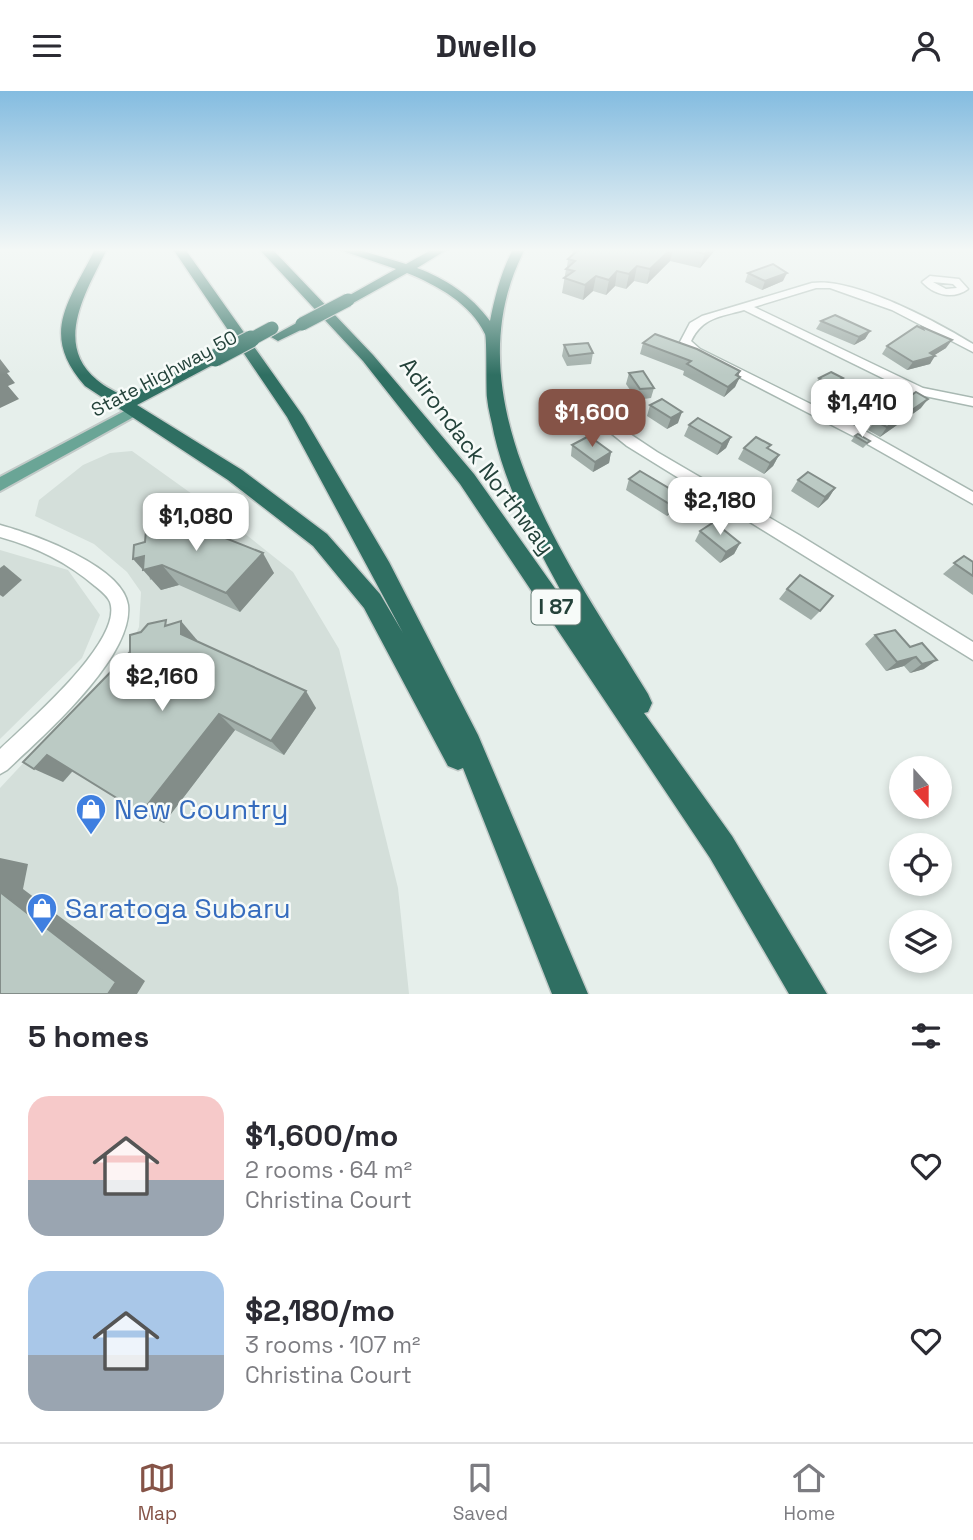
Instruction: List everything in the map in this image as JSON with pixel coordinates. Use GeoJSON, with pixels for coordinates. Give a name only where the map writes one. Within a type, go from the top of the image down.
{"type":"FeatureCollection","features":[{"type":"Feature","properties":{"kind":"highway"},"geometry":{"type":"LineString","coordinates":[[83,291],[70,320],[66,339],[78,369],[91,383],[259,493],[320,540],[342,564],[372,601],[409,664],[522,874]]}},
{"type":"Feature","properties":{"kind":"highway"},"geometry":{"type":"LineString","coordinates":[[208,291],[295,416],[381,568],[462,733],[570,994]]}},
{"type":"Feature","properties":{"kind":"highway","name":"Adirondack Northway"},"geometry":{"type":"LineString","coordinates":[[305,291],[368,358],[467,479],[722,847],[809,994]]}},
{"type":"Feature","properties":{"kind":"highway","name":"State Highway 50"},"geometry":{"type":"LineString","coordinates":[[129,408],[353,291]]}},
{"type":"Feature","properties":{"kind":"highway"},"geometry":{"type":"LineString","coordinates":[[456,291],[482,317],[494,337]]}},
{"type":"Feature","properties":{"kind":"highway"},"geometry":{"type":"LineString","coordinates":[[503,291],[494,337],[493,371],[499,414],[505,441],[538,527],[722,847]]}},
{"type":"Feature","properties":{"kind":"main road","name":"State Highway 50"},"geometry":{"type":"LineString","coordinates":[[0,471],[129,408]]}},
{"type":"Feature","properties":{"kind":"main road","name":"State Highway 50"},"geometry":{"type":"LineString","coordinates":[[0,485],[129,408]]}},
{"type":"Feature","properties":{"kind":"street"},"geometry":{"type":"LineString","coordinates":[[794,291],[694,325],[685,342],[717,362],[860,434],[973,499]]}},
{"type":"Feature","properties":{"kind":"street"},"geometry":{"type":"LineString","coordinates":[[852,291],[973,349]]}},
{"type":"Feature","properties":{"kind":"street"},"geometry":{"type":"LineString","coordinates":[[744,306],[919,391],[973,402]]}},
{"type":"Feature","properties":{"kind":"street"},"geometry":{"type":"LineString","coordinates":[[579,397],[591,411],[631,442],[850,573],[973,652]]}},
{"type":"Feature","properties":{"kind":"street"},"geometry":{"type":"LineString","coordinates":[[0,531],[48,548],[90,571],[113,592],[119,603],[117,631],[107,651],[89,673],[0,762]]}},
{"type":"Feature","properties":{"kind":"shaded area"},"geometry":{"type":"Polygon","coordinates":[[[132,451],[220,514],[293,572],[339,649],[398,888],[409,994],[0,994],[0,788],[85,697],[119,672],[139,627],[141,592],[127,572],[94,544],[35,516],[39,500],[83,465],[110,453],[132,451]]]}},
{"type":"Feature","properties":{"kind":"shaded area"},"geometry":{"type":"Polygon","coordinates":[[[0,550],[68,570],[100,615],[82,658],[0,739],[0,550]]]}},
{"type":"Feature","properties":{"kind":"building"},"geometry":{"type":"Polygon","coordinates":[[[835,315],[870,331],[859,337],[821,321],[835,315]]]}},
{"type":"Feature","properties":{"kind":"building"},"geometry":{"type":"Polygon","coordinates":[[[917,326],[952,340],[930,353],[935,356],[913,362],[887,346],[917,326]]]}},
{"type":"Feature","properties":{"kind":"building"},"geometry":{"type":"Polygon","coordinates":[[[655,334],[697,349],[740,371],[736,375],[740,377],[728,387],[687,364],[691,361],[643,343],[655,334]]]}},
{"type":"Feature","properties":{"kind":"building"},"geometry":{"type":"Polygon","coordinates":[[[588,343],[593,353],[569,356],[564,345],[588,343]]]}},
{"type":"Feature","properties":{"kind":"building"},"geometry":{"type":"Polygon","coordinates":[[[643,371],[654,388],[640,389],[629,373],[643,371]]]}},
{"type":"Feature","properties":{"kind":"building"},"geometry":{"type":"Polygon","coordinates":[[[831,372],[843,378],[831,385],[819,378],[831,372]]]}},
{"type":"Feature","properties":{"kind":"building"},"geometry":{"type":"Polygon","coordinates":[[[916,392],[928,399],[887,427],[875,421],[916,392]]]}},
{"type":"Feature","properties":{"kind":"building"},"geometry":{"type":"Polygon","coordinates":[[[662,399],[682,412],[671,418],[650,405],[662,399]]]}},
{"type":"Feature","properties":{"kind":"building"},"geometry":{"type":"Polygon","coordinates":[[[698,418],[731,437],[722,444],[689,425],[698,418]]]}},
{"type":"Feature","properties":{"kind":"building"},"geometry":{"type":"Polygon","coordinates":[[[858,434],[870,441],[867,443],[855,436],[858,434]]]}},
{"type":"Feature","properties":{"kind":"building"},"geometry":{"type":"Polygon","coordinates":[[[589,436],[611,452],[595,462],[572,445],[589,436]]]}},
{"type":"Feature","properties":{"kind":"building"},"geometry":{"type":"Polygon","coordinates":[[[756,437],[771,445],[767,448],[779,455],[770,463],[744,448],[756,437]]]}},
{"type":"Feature","properties":{"kind":"building"},"geometry":{"type":"Polygon","coordinates":[[[640,471],[682,496],[671,505],[629,479],[640,471]]]}},
{"type":"Feature","properties":{"kind":"building"},"geometry":{"type":"Polygon","coordinates":[[[808,472],[835,488],[825,497],[798,480],[808,472]]]}},
{"type":"Feature","properties":{"kind":"building"},"geometry":{"type":"Polygon","coordinates":[[[184,514],[184,520],[200,516],[200,528],[263,553],[226,593],[162,565],[143,570],[144,556],[133,559],[134,545],[145,542],[146,530],[163,526],[163,519],[184,514]]]}},
{"type":"Feature","properties":{"kind":"building"},"geometry":{"type":"Polygon","coordinates":[[[714,522],[740,543],[726,552],[700,531],[714,522]]]}},
{"type":"Feature","properties":{"kind":"building"},"geometry":{"type":"Polygon","coordinates":[[[964,556],[973,562],[973,576],[954,563],[964,556]]]}},
{"type":"Feature","properties":{"kind":"building"},"geometry":{"type":"Polygon","coordinates":[[[800,575],[833,596],[820,611],[787,589],[800,575]]]}},
{"type":"Feature","properties":{"kind":"building"},"geometry":{"type":"Polygon","coordinates":[[[166,620],[165,626],[181,621],[181,634],[306,691],[271,741],[219,714],[141,813],[47,755],[34,769],[23,762],[130,652],[130,635],[141,632],[148,624],[166,620]]]}},
{"type":"Feature","properties":{"kind":"building"},"geometry":{"type":"Polygon","coordinates":[[[895,630],[910,647],[922,643],[937,660],[922,664],[916,657],[897,662],[875,635],[895,630]]]}},
{"type":"Feature","properties":{"kind":"building","name":"Saratoga Subaru"},"geometry":{"type":"Polygon","coordinates":[[[0,892],[116,982],[108,994],[0,994],[0,892]]]}},
{"type":"Feature","properties":{"kind":"place","name":"New Country"},"geometry":{"type":"Point","coordinates":[91,836]}},
{"type":"Feature","properties":{"kind":"place","name":"Saratoga Subaru"},"geometry":{"type":"Point","coordinates":[42,935]}}]}
